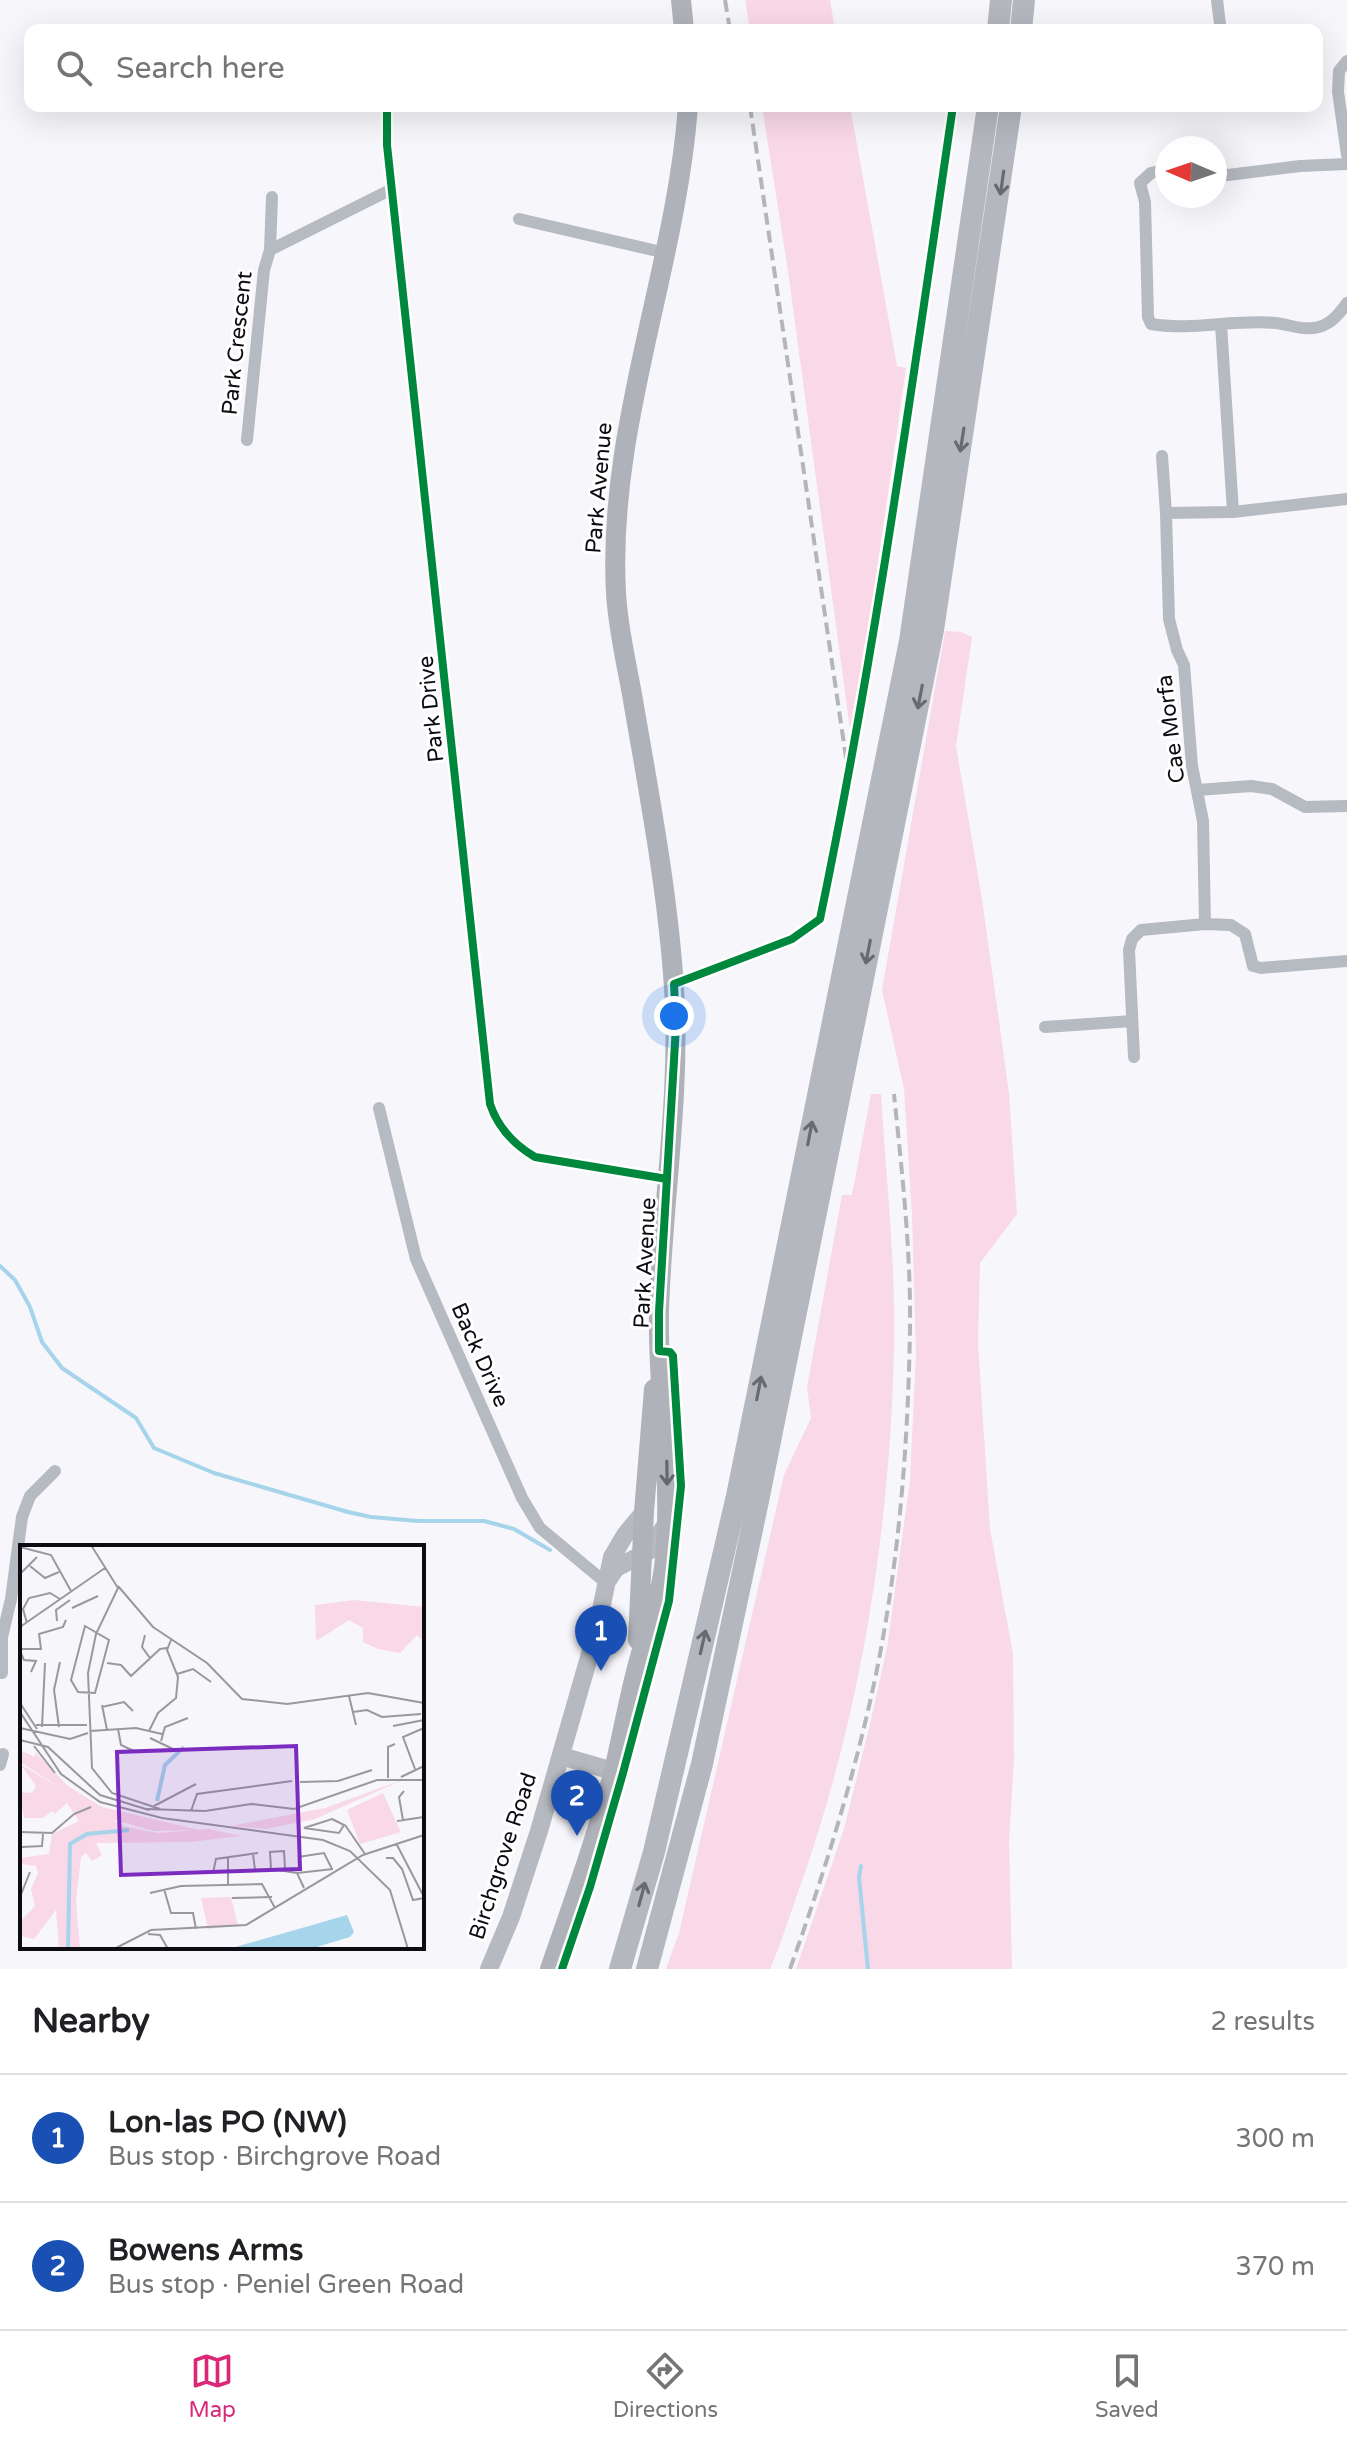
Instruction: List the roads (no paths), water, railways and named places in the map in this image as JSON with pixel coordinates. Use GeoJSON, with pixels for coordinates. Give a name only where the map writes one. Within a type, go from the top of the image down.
{"type":"FeatureCollection","features":[{"type":"Feature","properties":{"kind":"highway"},"geometry":{"type":"LineString","coordinates":[[999,24],[1001,0]]}},
{"type":"Feature","properties":{"kind":"highway"},"geometry":{"type":"LineString","coordinates":[[1022,24],[1024,0]]}},
{"type":"Feature","properties":{"kind":"highway"},"geometry":{"type":"LineString","coordinates":[[620,1969],[654,1852],[737,1496],[910,641],[987,112]]}},
{"type":"Feature","properties":{"kind":"highway"},"geometry":{"type":"LineString","coordinates":[[647,1969],[702,1764],[752,1532],[933,630],[1010,112]]}},
{"type":"Feature","properties":{"kind":"main road"},"geometry":{"type":"LineString","coordinates":[[681,0],[683,24]]}},
{"type":"Feature","properties":{"kind":"main road","name":"Park Avenue"},"geometry":{"type":"LineString","coordinates":[[637,1664],[649,1432],[659,1351],[676,1026],[674,984],[644,763],[616,597],[616,514],[644,341],[666,253],[684,151],[687,112]]}},
{"type":"Feature","properties":{"kind":"main road","name":"Park Avenue"},"geometry":{"type":"LineString","coordinates":[[637,1664],[655,1614],[663,1578],[666,1436],[659,1351]]}},
{"type":"Feature","properties":{"kind":"main road","name":"Birchgrove Road"},"geometry":{"type":"LineString","coordinates":[[489,1969],[515,1902],[561,1756],[596,1633],[612,1557],[618,1544],[644,1512]]}},
{"type":"Feature","properties":{"kind":"main road"},"geometry":{"type":"LineString","coordinates":[[606,1583],[616,1568],[641,1556],[658,1540],[666,1524]]}},
{"type":"Feature","properties":{"kind":"main road"},"geometry":{"type":"LineString","coordinates":[[550,1969],[594,1841],[637,1664]]}},
{"type":"Feature","properties":{"kind":"main road","name":"Birchgrove Road"},"geometry":{"type":"LineString","coordinates":[[561,1756],[613,1771]]}},
{"type":"Feature","properties":{"kind":"street"},"geometry":{"type":"LineString","coordinates":[[1217,0],[1220,24]]}},
{"type":"Feature","properties":{"kind":"street"},"geometry":{"type":"LineString","coordinates":[[1347,61],[1339,71],[1338,92],[1347,155]]}},
{"type":"Feature","properties":{"kind":"street","name":"Park Drive"},"geometry":{"type":"LineString","coordinates":[[387,112],[387,145],[490,1104],[503,1131],[518,1147],[535,1157],[667,1179]]}},
{"type":"Feature","properties":{"kind":"street"},"geometry":{"type":"LineString","coordinates":[[1227,175],[1347,164]]}},
{"type":"Feature","properties":{"kind":"street"},"geometry":{"type":"LineString","coordinates":[[1155,172],[1140,183],[1145,202],[1148,317],[1151,324],[1169,327],[1276,323],[1301,328],[1320,326],[1337,318],[1347,303]]}},
{"type":"Feature","properties":{"kind":"street","name":"Park Crescent"},"geometry":{"type":"LineString","coordinates":[[270,250],[392,189]]}},
{"type":"Feature","properties":{"kind":"street","name":"Park Crescent"},"geometry":{"type":"LineString","coordinates":[[247,440],[264,270],[270,250],[272,197]]}},
{"type":"Feature","properties":{"kind":"street"},"geometry":{"type":"LineString","coordinates":[[519,219],[666,253]]}},
{"type":"Feature","properties":{"kind":"street"},"geometry":{"type":"LineString","coordinates":[[1221,324],[1233,512]]}},
{"type":"Feature","properties":{"kind":"street","name":"Cae Morfa"},"geometry":{"type":"LineString","coordinates":[[1162,456],[1169,619],[1184,665],[1192,766],[1203,821],[1205,924]]}},
{"type":"Feature","properties":{"kind":"street"},"geometry":{"type":"LineString","coordinates":[[1166,513],[1233,512],[1347,499]]}},
{"type":"Feature","properties":{"kind":"street"},"geometry":{"type":"LineString","coordinates":[[1198,790],[1251,786],[1272,789],[1305,807],[1347,806]]}},
{"type":"Feature","properties":{"kind":"street"},"geometry":{"type":"LineString","coordinates":[[1134,1057],[1129,950],[1132,939],[1141,930],[1205,924],[1231,925],[1245,934],[1253,966],[1261,968],[1347,961]]}},
{"type":"Feature","properties":{"kind":"street"},"geometry":{"type":"LineString","coordinates":[[1045,1027],[1132,1021]]}},
{"type":"Feature","properties":{"kind":"street","name":"Back Drive"},"geometry":{"type":"LineString","coordinates":[[379,1108],[416,1259],[522,1498],[540,1528],[606,1583]]}},
{"type":"Feature","properties":{"kind":"street"},"geometry":{"type":"LineString","coordinates":[[2,1673],[1,1637],[22,1517],[30,1496],[55,1471]]}},
{"type":"Feature","properties":{"kind":"waterway"},"geometry":{"type":"LineString","coordinates":[[0,1266],[15,1280],[30,1307],[42,1342],[62,1368],[136,1418],[154,1448],[214,1473],[348,1512],[418,1521],[484,1521],[514,1529],[550,1550]]}},
{"type":"Feature","properties":{"kind":"waterway"},"geometry":{"type":"LineString","coordinates":[[861,1866],[859,1877],[868,1969]]}},
{"type":"Feature","properties":{"kind":"railway"},"geometry":{"type":"LineString","coordinates":[[725,0],[729,24]]}},
{"type":"Feature","properties":{"kind":"railway"},"geometry":{"type":"LineString","coordinates":[[751,112],[849,778]]}},
{"type":"Feature","properties":{"kind":"railway"},"geometry":{"type":"LineString","coordinates":[[790,1969],[858,1753],[875,1679],[896,1549],[907,1417],[910,1300],[894,1094]]}},
{"type":"Feature","properties":{"kind":"place","name":"Lon-las PO (NW)"},"geometry":{"type":"Point","coordinates":[601,1671]}},
{"type":"Feature","properties":{"kind":"place","name":"Bowens Arms"},"geometry":{"type":"Point","coordinates":[577,1836]}}]}
